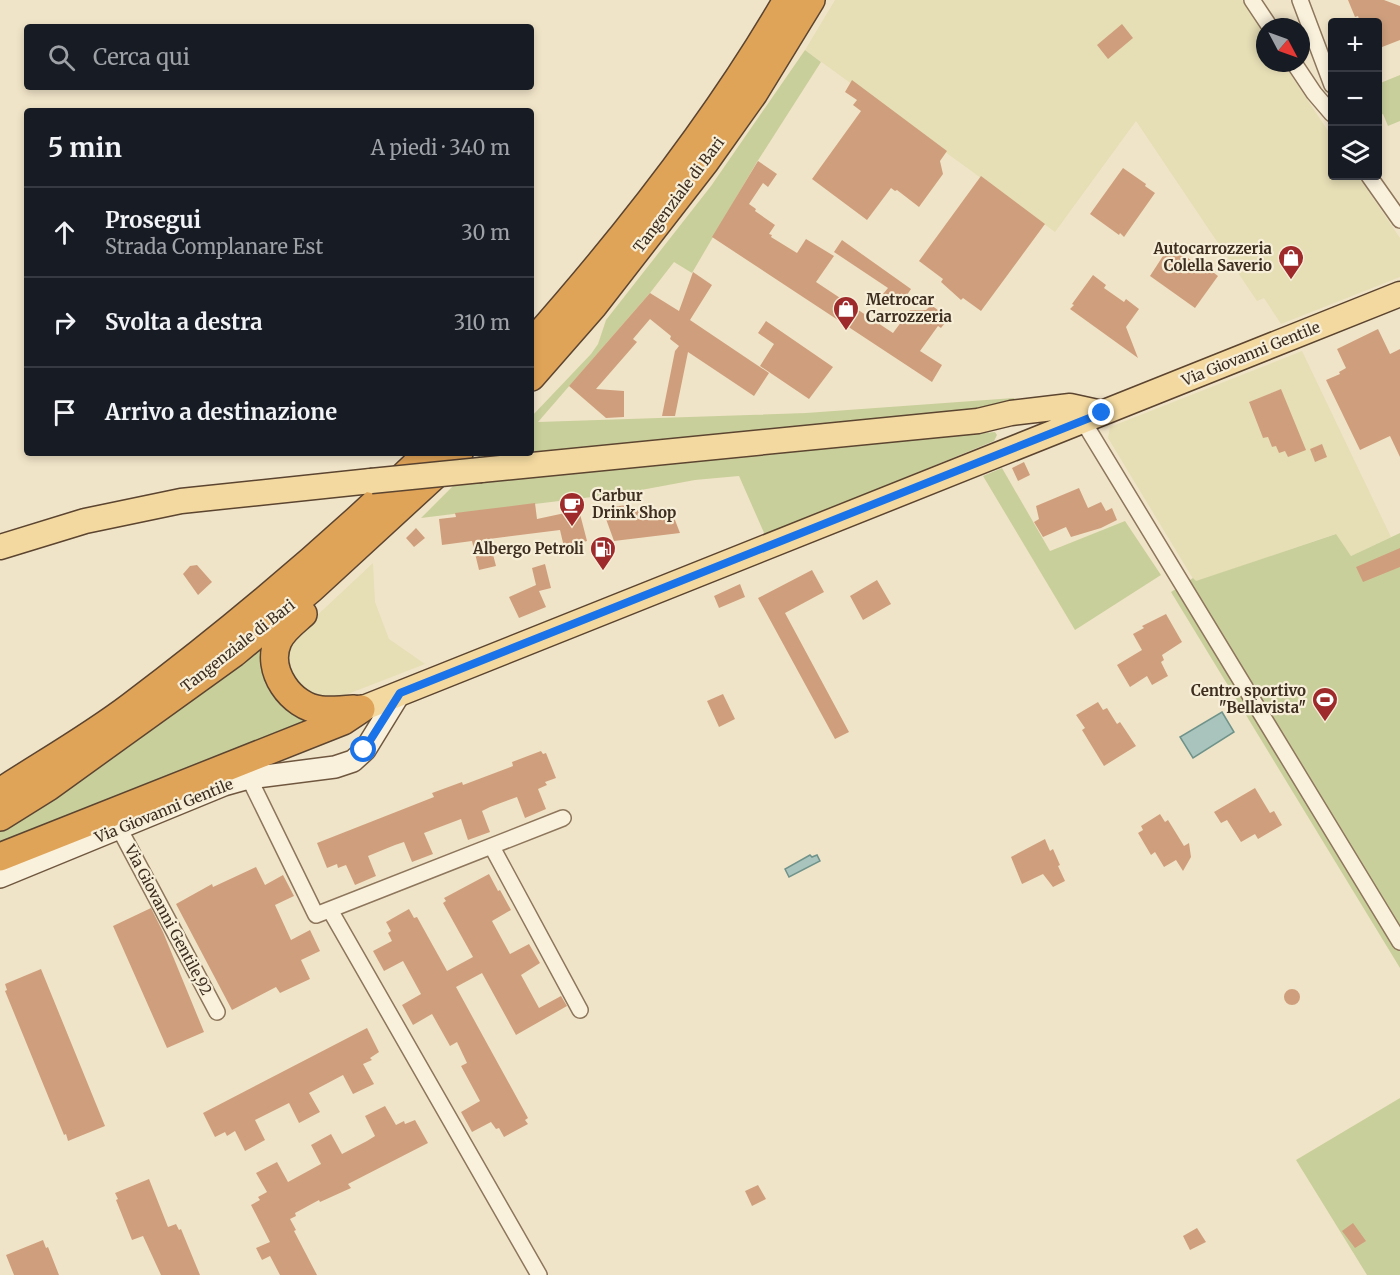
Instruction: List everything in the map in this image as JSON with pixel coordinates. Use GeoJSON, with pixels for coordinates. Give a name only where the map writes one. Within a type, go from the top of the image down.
{"type":"FeatureCollection","features":[{"type":"Feature","properties":{"kind":"highway","name":"Tangenziale di Bari"},"geometry":{"type":"LineString","coordinates":[[534,341],[577,292],[684,154],[736,81],[787,0]]}},
{"type":"Feature","properties":{"kind":"highway","name":"Tangenziale di Bari"},"geometry":{"type":"LineString","coordinates":[[534,374],[594,305],[705,162],[754,93],[811,0]]}},
{"type":"Feature","properties":{"kind":"highway","name":"Tangenziale di Bari"},"geometry":{"type":"LineString","coordinates":[[0,792],[128,708],[201,651],[296,575],[425,456]]}},
{"type":"Feature","properties":{"kind":"highway","name":"Tangenziale di Bari"},"geometry":{"type":"LineString","coordinates":[[0,817],[48,787],[234,652],[311,589],[456,456]]}},
{"type":"Feature","properties":{"kind":"highway"},"geometry":{"type":"LineString","coordinates":[[361,709],[319,710],[300,702],[284,686],[275,669],[274,656],[278,640],[287,628],[348,573],[400,508]]}},
{"type":"Feature","properties":{"kind":"highway"},"geometry":{"type":"LineString","coordinates":[[0,857],[343,721],[361,709]]}},
{"type":"Feature","properties":{"kind":"main road","name":"Via Giovanni Gentile"},"geometry":{"type":"LineString","coordinates":[[361,709],[1400,294]]}},
{"type":"Feature","properties":{"kind":"main road"},"geometry":{"type":"LineString","coordinates":[[0,547],[85,521],[181,501],[371,480],[978,421],[1011,413],[1070,406],[1093,417]]}},
{"type":"Feature","properties":{"kind":"main road"},"geometry":{"type":"LineString","coordinates":[[978,421],[999,425],[1013,434],[1018,446]]}},
{"type":"Feature","properties":{"kind":"street"},"geometry":{"type":"LineString","coordinates":[[1252,0],[1264,18]]}},
{"type":"Feature","properties":{"kind":"street"},"geometry":{"type":"LineString","coordinates":[[1300,0],[1328,74]]}},
{"type":"Feature","properties":{"kind":"street"},"geometry":{"type":"LineString","coordinates":[[1300,72],[1328,109]]}},
{"type":"Feature","properties":{"kind":"street"},"geometry":{"type":"LineString","coordinates":[[1372,180],[1400,220]]}},
{"type":"Feature","properties":{"kind":"street"},"geometry":{"type":"LineString","coordinates":[[1093,417],[1400,942]]}},
{"type":"Feature","properties":{"kind":"street"},"geometry":{"type":"LineString","coordinates":[[364,750],[400,693]]}},
{"type":"Feature","properties":{"kind":"street"},"geometry":{"type":"LineString","coordinates":[[361,709],[366,728],[364,750]]}},
{"type":"Feature","properties":{"kind":"street","name":"Via Giovanni Gentile"},"geometry":{"type":"LineString","coordinates":[[0,877],[224,785],[249,778],[335,767],[353,761],[364,750]]}},
{"type":"Feature","properties":{"kind":"street"},"geometry":{"type":"LineString","coordinates":[[249,778],[316,915],[563,818]]}},
{"type":"Feature","properties":{"kind":"street","name":"Via Giovanni Gentile,92"},"geometry":{"type":"LineString","coordinates":[[119,828],[217,1012]]}},
{"type":"Feature","properties":{"kind":"street"},"geometry":{"type":"LineString","coordinates":[[492,847],[580,1010]]}},
{"type":"Feature","properties":{"kind":"street"},"geometry":{"type":"LineString","coordinates":[[330,910],[539,1275]]}},
{"type":"Feature","properties":{"kind":"shaded area"},"geometry":{"type":"Polygon","coordinates":[[[835,0],[1242,0],[1256,21],[1256,72],[1289,72],[1328,131],[1328,180],[1361,180],[1400,238],[1400,277],[1281,324],[1264,298],[1257,301],[1136,121],[1055,232],[805,50],[835,0]]]}},
{"type":"Feature","properties":{"kind":"shaded area"},"geometry":{"type":"Polygon","coordinates":[[[1302,351],[1391,537],[1351,556],[1335,534],[1195,582],[1108,438],[1110,427],[1302,351]],[[1281,389],[1249,403],[1263,438],[1268,437],[1272,447],[1276,446],[1289,456],[1281,389]]]}},
{"type":"Feature","properties":{"kind":"shaded area"},"geometry":{"type":"Polygon","coordinates":[[[373,563],[375,602],[389,639],[425,664],[335,699],[308,693],[293,678],[286,658],[295,636],[373,563]]]}},
{"type":"Feature","properties":{"kind":"green space"},"geometry":{"type":"Polygon","coordinates":[[[805,50],[821,62],[757,162],[692,273],[674,262],[538,422],[806,413],[1014,398],[1016,406],[534,453],[534,414],[591,354],[598,344],[606,320],[711,186],[805,50]]]}},
{"type":"Feature","properties":{"kind":"green space"},"geometry":{"type":"Polygon","coordinates":[[[1400,75],[1400,121],[1388,126],[1382,114],[1382,82],[1400,75]]]}},
{"type":"Feature","properties":{"kind":"green space"},"geometry":{"type":"Polygon","coordinates":[[[995,432],[997,435],[994,441],[765,535],[739,476],[695,480],[625,493],[421,518],[455,484],[995,432]]]}},
{"type":"Feature","properties":{"kind":"green space"},"geometry":{"type":"Polygon","coordinates":[[[480,456],[508,456],[477,459],[480,456]]]}},
{"type":"Feature","properties":{"kind":"green space"},"geometry":{"type":"Polygon","coordinates":[[[1002,468],[1050,551],[1125,521],[1161,575],[1075,630],[983,476],[1002,468]]]}},
{"type":"Feature","properties":{"kind":"green space","name":"Centro sportivo \"Bellavista\""},"geometry":{"type":"Polygon","coordinates":[[[1400,533],[1400,968],[1171,592],[1193,578],[1196,581],[1336,534],[1351,556],[1400,533]]]}},
{"type":"Feature","properties":{"kind":"green space"},"geometry":{"type":"Polygon","coordinates":[[[267,642],[316,717],[0,848],[0,832],[129,747],[267,642]]]}},
{"type":"Feature","properties":{"kind":"green space"},"geometry":{"type":"Polygon","coordinates":[[[1400,1098],[1400,1275],[1367,1275],[1296,1160],[1400,1098]]]}},
{"type":"Feature","properties":{"kind":"water"},"geometry":{"type":"Polygon","coordinates":[[[1222,712],[1234,732],[1193,758],[1180,737],[1222,712]]]}},
{"type":"Feature","properties":{"kind":"water"},"geometry":{"type":"Polygon","coordinates":[[[810,855],[812,857],[817,855],[820,861],[789,877],[785,869],[810,855]]]}},
{"type":"Feature","properties":{"kind":"building"},"geometry":{"type":"Polygon","coordinates":[[[1348,0],[1384,0],[1400,6],[1400,40],[1382,47],[1382,18],[1355,17],[1348,0]]]}},
{"type":"Feature","properties":{"kind":"building"},"geometry":{"type":"Polygon","coordinates":[[[1122,24],[1133,38],[1108,59],[1097,45],[1122,24]]]}},
{"type":"Feature","properties":{"kind":"building"},"geometry":{"type":"Polygon","coordinates":[[[852,80],[947,151],[940,161],[943,174],[919,207],[891,188],[867,220],[812,179],[861,111],[853,105],[857,100],[845,92],[852,80]]]}},
{"type":"Feature","properties":{"kind":"building"},"geometry":{"type":"Polygon","coordinates":[[[758,161],[777,174],[768,187],[763,183],[749,204],[775,225],[769,234],[772,235],[771,237],[797,253],[806,239],[834,256],[816,282],[893,333],[910,310],[926,310],[931,305],[949,318],[941,328],[938,326],[920,351],[942,365],[932,382],[712,237],[758,161]]]}},
{"type":"Feature","properties":{"kind":"building"},"geometry":{"type":"Polygon","coordinates":[[[1123,168],[1155,193],[1124,237],[1090,214],[1123,168]]]}},
{"type":"Feature","properties":{"kind":"building"},"geometry":{"type":"Polygon","coordinates":[[[981,176],[1045,224],[981,311],[963,298],[961,300],[941,282],[943,279],[919,261],[981,176]]]}},
{"type":"Feature","properties":{"kind":"building"},"geometry":{"type":"Polygon","coordinates":[[[842,240],[911,289],[900,305],[883,294],[888,288],[834,252],[842,240]]]}},
{"type":"Feature","properties":{"kind":"building"},"geometry":{"type":"Polygon","coordinates":[[[1172,242],[1186,252],[1184,255],[1203,269],[1205,266],[1218,276],[1195,308],[1150,276],[1172,242]]]}},
{"type":"Feature","properties":{"kind":"building"},"geometry":{"type":"Polygon","coordinates":[[[693,272],[712,285],[690,320],[769,373],[754,396],[688,352],[675,416],[662,416],[675,351],[679,346],[670,339],[671,336],[650,319],[633,339],[637,342],[596,389],[624,391],[624,417],[606,418],[569,386],[650,293],[679,311],[693,272]]]}},
{"type":"Feature","properties":{"kind":"building"},"geometry":{"type":"Polygon","coordinates":[[[1093,275],[1106,285],[1104,288],[1124,302],[1126,299],[1139,309],[1126,327],[1138,358],[1070,309],[1093,275]]]}},
{"type":"Feature","properties":{"kind":"building"},"geometry":{"type":"Polygon","coordinates":[[[766,321],[833,367],[809,399],[760,366],[774,344],[758,333],[766,321]]]}},
{"type":"Feature","properties":{"kind":"building"},"geometry":{"type":"Polygon","coordinates":[[[1378,329],[1390,354],[1400,349],[1400,457],[1390,436],[1360,450],[1326,380],[1340,374],[1339,372],[1346,368],[1337,349],[1378,329]]]}},
{"type":"Feature","properties":{"kind":"building"},"geometry":{"type":"Polygon","coordinates":[[[1281,389],[1306,450],[1288,457],[1285,451],[1279,453],[1276,446],[1272,447],[1268,437],[1263,438],[1249,402],[1281,389]]]}},
{"type":"Feature","properties":{"kind":"building"},"geometry":{"type":"Polygon","coordinates":[[[1322,444],[1327,457],[1315,462],[1310,449],[1322,444]]]}},
{"type":"Feature","properties":{"kind":"building"},"geometry":{"type":"Polygon","coordinates":[[[1024,462],[1030,475],[1018,481],[1012,468],[1024,462]]]}},
{"type":"Feature","properties":{"kind":"building"},"geometry":{"type":"Polygon","coordinates":[[[1079,488],[1088,508],[1101,502],[1106,511],[1112,508],[1117,520],[1101,528],[1071,537],[1066,527],[1043,537],[1034,522],[1039,519],[1036,506],[1079,488]]]}},
{"type":"Feature","properties":{"kind":"building"},"geometry":{"type":"Polygon","coordinates":[[[535,503],[537,519],[579,510],[587,541],[564,547],[560,530],[489,539],[496,566],[479,570],[472,541],[442,545],[439,519],[456,517],[455,513],[535,503]]]}},
{"type":"Feature","properties":{"kind":"building"},"geometry":{"type":"Polygon","coordinates":[[[627,505],[629,511],[670,507],[680,533],[614,541],[602,508],[627,505]]]}},
{"type":"Feature","properties":{"kind":"building"},"geometry":{"type":"Polygon","coordinates":[[[416,528],[425,538],[414,547],[406,538],[416,528]]]}},
{"type":"Feature","properties":{"kind":"building"},"geometry":{"type":"Polygon","coordinates":[[[1400,548],[1400,567],[1363,582],[1356,567],[1400,548]]]}},
{"type":"Feature","properties":{"kind":"building"},"geometry":{"type":"Polygon","coordinates":[[[545,564],[551,588],[539,591],[546,607],[519,618],[509,597],[536,585],[532,568],[545,564]]]}},
{"type":"Feature","properties":{"kind":"building"},"geometry":{"type":"Polygon","coordinates":[[[197,565],[212,582],[198,595],[183,574],[190,566],[197,565]]]}},
{"type":"Feature","properties":{"kind":"building"},"geometry":{"type":"Polygon","coordinates":[[[812,570],[824,592],[785,613],[849,732],[835,739],[758,598],[812,570]]]}},
{"type":"Feature","properties":{"kind":"building"},"geometry":{"type":"Polygon","coordinates":[[[877,580],[891,604],[863,620],[850,596],[877,580]]]}},
{"type":"Feature","properties":{"kind":"building"},"geometry":{"type":"Polygon","coordinates":[[[740,584],[745,597],[719,608],[714,596],[740,584]]]}},
{"type":"Feature","properties":{"kind":"building"},"geometry":{"type":"Polygon","coordinates":[[[1166,614],[1182,642],[1162,655],[1164,660],[1161,662],[1168,676],[1152,685],[1147,676],[1130,687],[1117,665],[1142,650],[1133,634],[1144,628],[1142,626],[1166,614]]]}},
{"type":"Feature","properties":{"kind":"building"},"geometry":{"type":"Polygon","coordinates":[[[723,694],[735,719],[719,727],[707,701],[723,694]]]}},
{"type":"Feature","properties":{"kind":"building"},"geometry":{"type":"Polygon","coordinates":[[[1098,702],[1103,710],[1107,708],[1117,724],[1120,722],[1136,746],[1104,766],[1082,730],[1085,728],[1076,715],[1098,702]]]}},
{"type":"Feature","properties":{"kind":"building"},"geometry":{"type":"Polygon","coordinates":[[[541,751],[543,754],[546,753],[556,778],[545,782],[547,785],[538,789],[546,809],[525,818],[517,797],[482,811],[490,832],[468,840],[461,819],[424,833],[433,854],[412,862],[404,842],[395,845],[368,856],[376,876],[355,885],[346,865],[338,868],[337,864],[327,868],[317,843],[434,797],[432,793],[462,782],[463,785],[513,766],[512,762],[541,751]]]}},
{"type":"Feature","properties":{"kind":"building"},"geometry":{"type":"Polygon","coordinates":[[[1255,788],[1270,813],[1274,811],[1282,825],[1258,839],[1255,834],[1241,842],[1227,820],[1221,823],[1214,812],[1255,788]]]}},
{"type":"Feature","properties":{"kind":"building"},"geometry":{"type":"Polygon","coordinates":[[[1160,814],[1165,822],[1168,820],[1184,846],[1189,843],[1191,857],[1183,871],[1176,860],[1164,867],[1155,852],[1151,855],[1138,833],[1143,830],[1141,826],[1160,814]]]}},
{"type":"Feature","properties":{"kind":"building"},"geometry":{"type":"Polygon","coordinates":[[[1045,839],[1050,851],[1053,849],[1065,881],[1053,887],[1043,874],[1022,884],[1011,857],[1045,839]]]}},
{"type":"Feature","properties":{"kind":"building"},"geometry":{"type":"Polygon","coordinates":[[[256,867],[265,885],[283,875],[294,896],[275,905],[291,940],[310,930],[320,951],[301,960],[310,979],[280,993],[276,987],[232,1010],[176,904],[212,884],[213,887],[256,867]]]}},
{"type":"Feature","properties":{"kind":"building"},"geometry":{"type":"Polygon","coordinates":[[[489,874],[511,910],[492,921],[510,954],[529,944],[540,963],[521,975],[539,1008],[561,996],[567,1006],[516,1035],[482,973],[456,987],[528,1118],[525,1120],[528,1124],[504,1137],[499,1128],[496,1129],[491,1122],[472,1132],[461,1112],[480,1101],[461,1066],[467,1063],[457,1042],[450,1046],[432,1014],[413,1025],[402,1005],[421,994],[403,961],[384,971],[373,951],[392,941],[388,933],[391,931],[386,922],[409,909],[414,918],[417,917],[447,971],[473,957],[443,903],[446,901],[444,898],[489,874]]]}},
{"type":"Feature","properties":{"kind":"building"},"geometry":{"type":"Polygon","coordinates":[[[151,908],[204,1032],[167,1048],[113,926],[151,908]]]}},
{"type":"Feature","properties":{"kind":"building"},"geometry":{"type":"Polygon","coordinates":[[[41,969],[105,1126],[68,1141],[5,991],[7,990],[5,984],[41,969]]]}},
{"type":"Feature","properties":{"kind":"building"},"geometry":{"type":"Polygon","coordinates":[[[1292,989],[1300,997],[1292,1005],[1284,997],[1292,989]]]}},
{"type":"Feature","properties":{"kind":"building"},"geometry":{"type":"Polygon","coordinates":[[[367,1028],[379,1052],[370,1058],[372,1060],[363,1064],[374,1084],[353,1094],[343,1075],[309,1093],[320,1112],[299,1123],[289,1103],[255,1120],[265,1140],[245,1151],[235,1131],[227,1136],[225,1132],[215,1137],[203,1113],[367,1028]]]}},
{"type":"Feature","properties":{"kind":"building"},"geometry":{"type":"Polygon","coordinates":[[[385,1106],[396,1125],[404,1121],[405,1124],[415,1120],[428,1143],[348,1184],[351,1188],[320,1202],[319,1200],[295,1213],[296,1216],[290,1219],[296,1230],[294,1231],[317,1275],[280,1275],[270,1256],[262,1260],[256,1248],[270,1242],[251,1205],[267,1192],[256,1173],[277,1162],[288,1182],[321,1164],[311,1145],[331,1134],[342,1154],[375,1136],[365,1116],[385,1106]]]}},
{"type":"Feature","properties":{"kind":"building"},"geometry":{"type":"Polygon","coordinates":[[[149,1179],[168,1227],[176,1224],[179,1230],[181,1229],[200,1275],[161,1275],[143,1236],[132,1240],[115,1193],[149,1179]]]}},
{"type":"Feature","properties":{"kind":"building"},"geometry":{"type":"Polygon","coordinates":[[[758,1185],[766,1199],[752,1206],[745,1191],[758,1185]]]}},
{"type":"Feature","properties":{"kind":"building"},"geometry":{"type":"Polygon","coordinates":[[[1353,1223],[1366,1241],[1355,1248],[1342,1231],[1353,1223]]]}},
{"type":"Feature","properties":{"kind":"building"},"geometry":{"type":"Polygon","coordinates":[[[1197,1228],[1206,1242],[1190,1250],[1183,1236],[1197,1228]]]}},
{"type":"Feature","properties":{"kind":"building"},"geometry":{"type":"Polygon","coordinates":[[[43,1240],[59,1275],[14,1275],[6,1255],[43,1240]]]}},
{"type":"Feature","properties":{"kind":"place","name":"Autocarrozzeria Colella Saverio"},"geometry":{"type":"Point","coordinates":[1291,281]}},
{"type":"Feature","properties":{"kind":"place","name":"Metrocar Carrozzeria"},"geometry":{"type":"Point","coordinates":[846,332]}},
{"type":"Feature","properties":{"kind":"place","name":"Carbur Drink Shop"},"geometry":{"type":"Point","coordinates":[572,528]}},
{"type":"Feature","properties":{"kind":"place","name":"Albergo Petroli"},"geometry":{"type":"Point","coordinates":[603,572]}},
{"type":"Feature","properties":{"kind":"place","name":"Centro sportivo \"Bellavista\""},"geometry":{"type":"Point","coordinates":[1325,723]}},
{"type":"Feature","properties":{"kind":"route"},"geometry":{"type":"LineString","coordinates":[[364,750],[400,693],[1102,413]]}}]}
